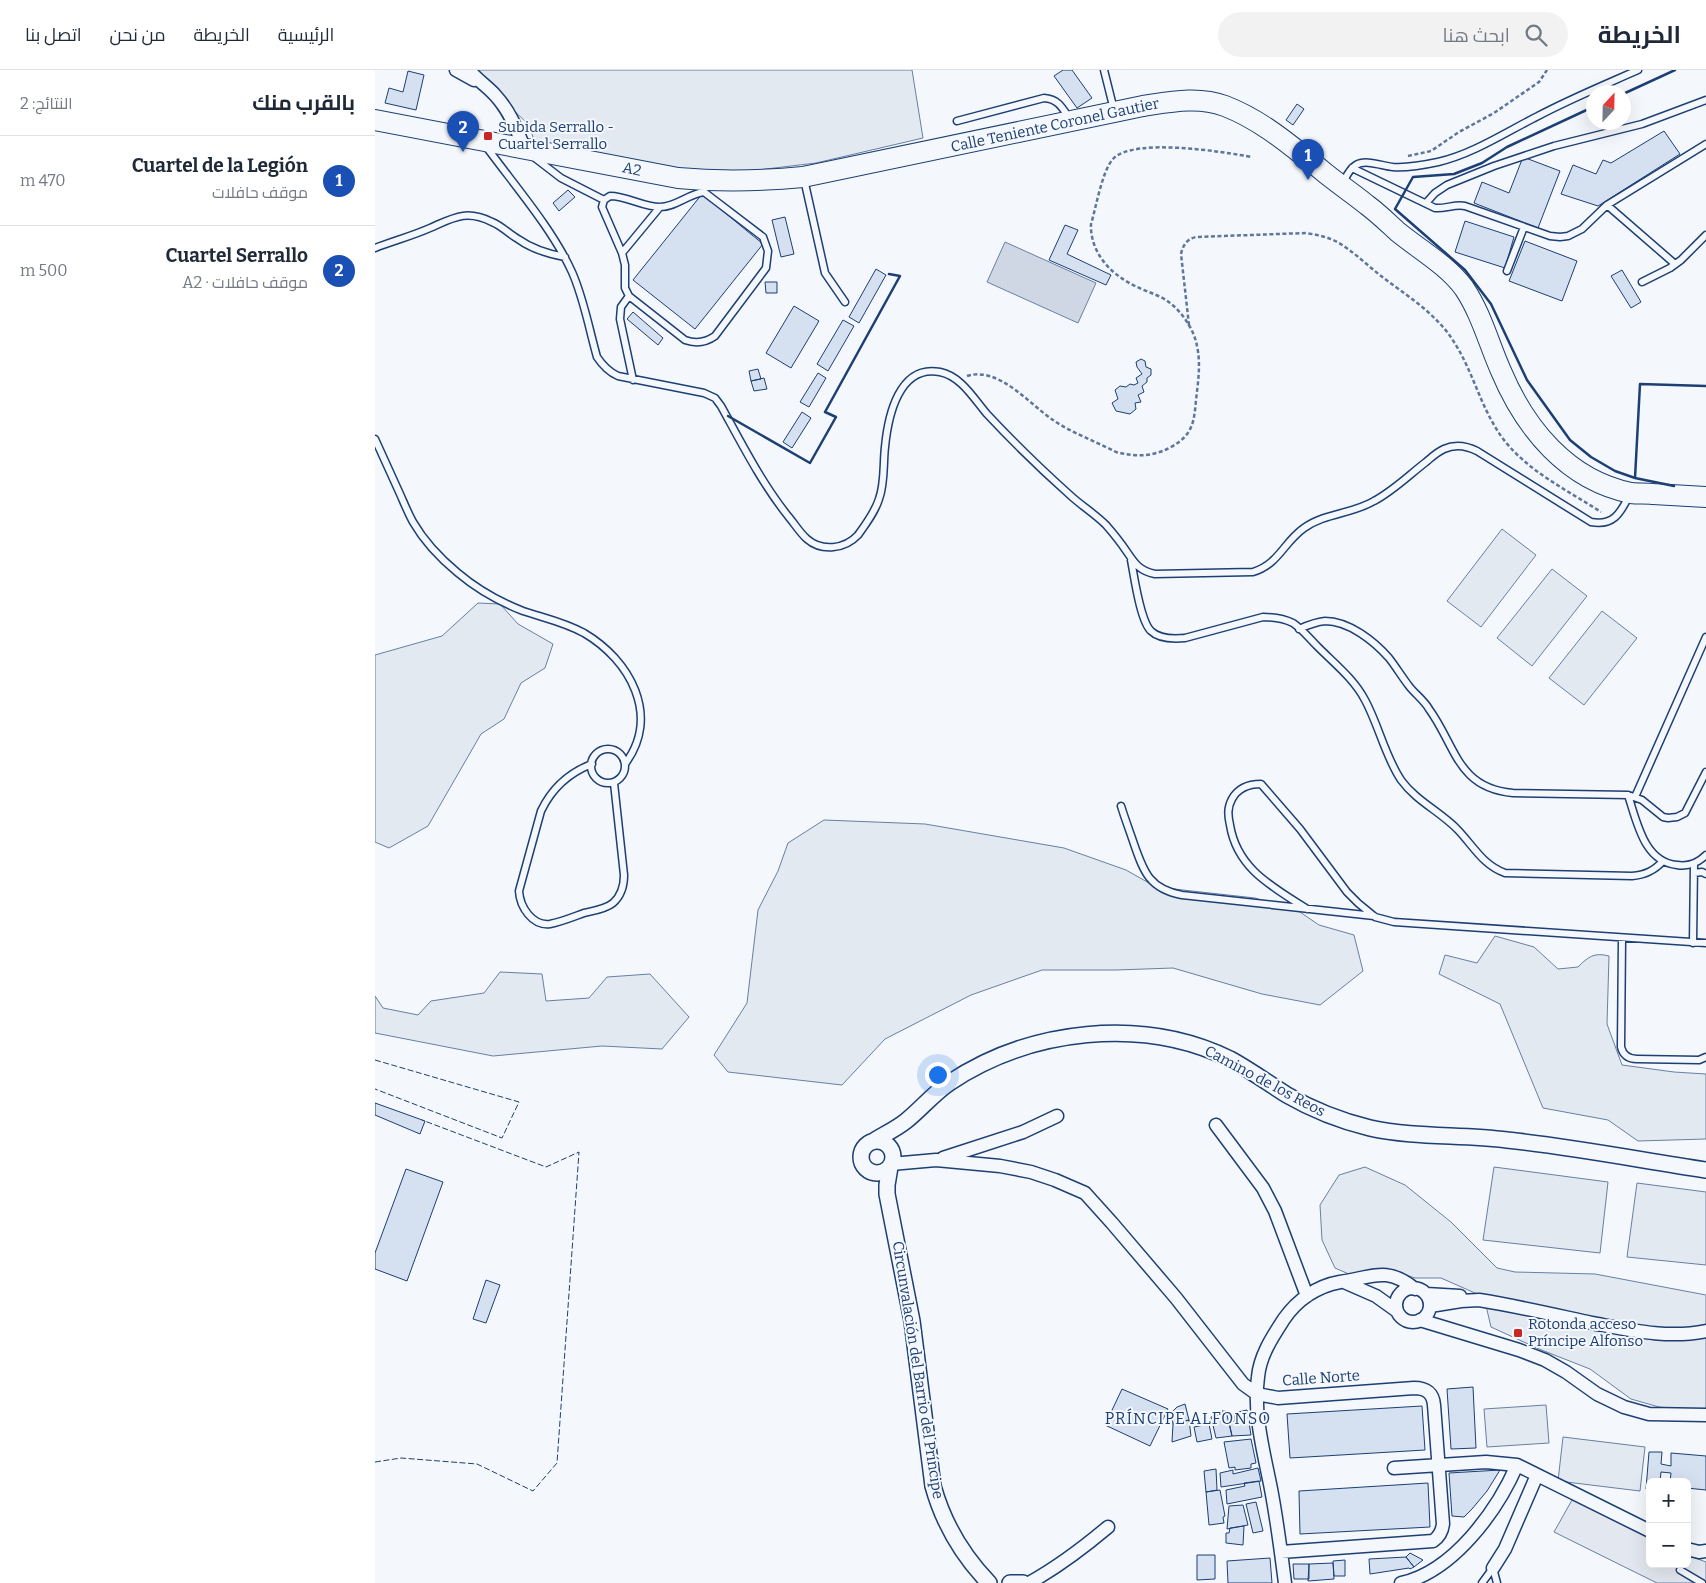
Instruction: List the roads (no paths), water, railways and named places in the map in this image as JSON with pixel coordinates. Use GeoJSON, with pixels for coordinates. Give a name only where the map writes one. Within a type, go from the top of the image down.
{"type":"FeatureCollection","features":[{"type":"Feature","properties":{"kind":"main road","name":"Calle Teniente Coronel Gautier"},"geometry":{"type":"LineString","coordinates":[[803,177],[1114,111],[1173,101],[1202,100],[1223,106],[1267,127],[1368,205],[1447,270],[1463,287],[1475,306],[1502,374],[1519,409],[1547,446],[1565,462],[1585,475],[1631,493],[1706,497]]}},
{"type":"Feature","properties":{"kind":"main road","name":"A2"},"geometry":{"type":"LineString","coordinates":[[375,120],[662,175],[703,180],[750,182],[803,177]]}},
{"type":"Feature","properties":{"kind":"street"},"geometry":{"type":"LineString","coordinates":[[456,70],[483,85]]}},
{"type":"Feature","properties":{"kind":"street"},"geometry":{"type":"LineString","coordinates":[[469,70],[504,106],[515,125],[524,148]]}},
{"type":"Feature","properties":{"kind":"street","name":"Camino de los Reos"},"geometry":{"type":"LineString","coordinates":[[871,1142],[906,1122],[949,1083],[1009,1053],[1052,1040],[1097,1033],[1120,1032],[1166,1038],[1210,1050],[1249,1070],[1306,1105],[1369,1128],[1417,1134],[1474,1136],[1514,1140],[1706,1170]]}},
{"type":"Feature","properties":{"kind":"street"},"geometry":{"type":"LineString","coordinates":[[936,1160],[1023,1132],[1057,1116]]}},
{"type":"Feature","properties":{"kind":"street","name":"Camino de los Reos"},"geometry":{"type":"LineString","coordinates":[[891,1162],[906,1122]]}},
{"type":"Feature","properties":{"kind":"street"},"geometry":{"type":"LineString","coordinates":[[1216,1125],[1263,1188],[1275,1211],[1307,1296]]}},
{"type":"Feature","properties":{"kind":"street"},"geometry":{"type":"LineString","coordinates":[[871,1142],[885,1143],[890,1148],[891,1162],[885,1171],[872,1173],[865,1168],[861,1160],[863,1149],[871,1142]]}},
{"type":"Feature","properties":{"kind":"street"},"geometry":{"type":"LineString","coordinates":[[891,1162],[936,1160],[1031,1172],[1055,1180],[1085,1194],[1176,1298],[1243,1384],[1257,1394]]}},
{"type":"Feature","properties":{"kind":"street","name":"Circunvalación del Barrio del Príncipe"},"geometry":{"type":"LineString","coordinates":[[888,1204],[887,1185],[891,1162]]}},
{"type":"Feature","properties":{"kind":"street","name":"Circunvalación del Barrio del Príncipe"},"geometry":{"type":"LineString","coordinates":[[872,1173],[893,1218],[912,1321],[933,1486],[947,1524],[972,1563],[989,1583]]}},
{"type":"Feature","properties":{"kind":"street"},"geometry":{"type":"LineString","coordinates":[[1285,1583],[1271,1490],[1260,1437],[1257,1394],[1258,1376],[1271,1338],[1294,1305],[1307,1296],[1324,1287],[1368,1275],[1388,1275],[1406,1281],[1423,1296],[1427,1314],[1415,1322],[1405,1320],[1397,1311],[1376,1296],[1344,1282]]}},
{"type":"Feature","properties":{"kind":"street"},"geometry":{"type":"LineString","coordinates":[[1397,1311],[1397,1302],[1401,1293],[1405,1290],[1423,1296],[1451,1295],[1479,1300],[1640,1332],[1670,1335],[1706,1331]]}},
{"type":"Feature","properties":{"kind":"street"},"geometry":{"type":"LineString","coordinates":[[1420,1320],[1467,1336],[1519,1350],[1545,1360],[1597,1394],[1624,1407],[1649,1414],[1706,1415]]}},
{"type":"Feature","properties":{"kind":"street","name":"Calle Norte"},"geometry":{"type":"LineString","coordinates":[[1257,1394],[1278,1398],[1421,1388],[1433,1398],[1442,1529],[1437,1538],[1433,1541],[1281,1552]]}},
{"type":"Feature","properties":{"kind":"street"},"geometry":{"type":"LineString","coordinates":[[1394,1468],[1486,1462],[1517,1465],[1646,1529]]}},
{"type":"Feature","properties":{"kind":"street"},"geometry":{"type":"LineString","coordinates":[[1401,1583],[1417,1578],[1436,1568],[1467,1541],[1496,1506],[1510,1482],[1517,1465]]}},
{"type":"Feature","properties":{"kind":"street"},"geometry":{"type":"LineString","coordinates":[[1493,1568],[1505,1549],[1537,1475]]}},
{"type":"Feature","properties":{"kind":"street"},"geometry":{"type":"LineString","coordinates":[[1029,1583],[1054,1569],[1084,1548],[1108,1527]]}},
{"type":"Feature","properties":{"kind":"street"},"geometry":{"type":"LineString","coordinates":[[1691,1550],[1706,1551]]}},
{"type":"Feature","properties":{"kind":"street"},"geometry":{"type":"LineString","coordinates":[[1010,1583],[1023,1583]]}},
{"type":"Feature","properties":{"kind":"lane"},"geometry":{"type":"LineString","coordinates":[[1104,70],[1114,111]]}},
{"type":"Feature","properties":{"kind":"lane"},"geometry":{"type":"LineString","coordinates":[[1341,186],[1352,168],[1359,164],[1365,163],[1393,167],[1409,166],[1454,158],[1502,136],[1541,114],[1638,70]]}},
{"type":"Feature","properties":{"kind":"lane"},"geometry":{"type":"LineString","coordinates":[[957,121],[1044,98],[1050,98],[1058,102],[1071,121]]}},
{"type":"Feature","properties":{"kind":"lane"},"geometry":{"type":"LineString","coordinates":[[1426,204],[1435,193],[1447,185],[1494,166],[1554,146],[1642,124],[1706,100]]}},
{"type":"Feature","properties":{"kind":"lane"},"geometry":{"type":"LineString","coordinates":[[480,140],[545,226],[565,257],[581,294],[597,357],[601,363],[611,373],[633,380],[704,393],[715,398],[756,469],[781,507],[807,539],[813,543],[828,547],[845,545],[852,541],[867,522],[880,499],[888,427],[902,387],[915,376],[932,371],[950,375],[957,380],[1020,448],[1105,525],[1127,552],[1140,608],[1150,631],[1176,639],[1263,617],[1279,618],[1293,624],[1345,672],[1360,692],[1367,703],[1390,759],[1402,781],[1413,794],[1456,828],[1484,862],[1492,868],[1505,873],[1632,876],[1653,871],[1663,861]]}},
{"type":"Feature","properties":{"kind":"lane"},"geometry":{"type":"LineString","coordinates":[[1352,168],[1426,204],[1441,208],[1457,205],[1465,206],[1550,236],[1560,237],[1568,236],[1582,229],[1607,205],[1706,144]]}},
{"type":"Feature","properties":{"kind":"lane"},"geometry":{"type":"LineString","coordinates":[[524,148],[561,178],[604,200]]}},
{"type":"Feature","properties":{"kind":"lane"},"geometry":{"type":"LineString","coordinates":[[803,177],[825,273],[845,302]]}},
{"type":"Feature","properties":{"kind":"lane"},"geometry":{"type":"LineString","coordinates":[[704,192],[763,236],[768,251],[766,268],[715,336],[703,342],[696,343],[685,340],[629,296],[625,288],[625,265],[602,207],[604,200],[615,196],[660,207],[679,202],[696,193],[704,192]]}},
{"type":"Feature","properties":{"kind":"lane"},"geometry":{"type":"LineString","coordinates":[[1607,205],[1675,264]]}},
{"type":"Feature","properties":{"kind":"lane"},"geometry":{"type":"LineString","coordinates":[[621,253],[660,207]]}},
{"type":"Feature","properties":{"kind":"lane"},"geometry":{"type":"LineString","coordinates":[[375,248],[431,228],[447,219],[466,216],[484,218],[527,245],[565,257]]}},
{"type":"Feature","properties":{"kind":"lane"},"geometry":{"type":"LineString","coordinates":[[1507,271],[1524,227]]}},
{"type":"Feature","properties":{"kind":"lane"},"geometry":{"type":"LineString","coordinates":[[1642,282],[1675,264],[1706,235]]}},
{"type":"Feature","properties":{"kind":"lane"},"geometry":{"type":"LineString","coordinates":[[629,296],[621,306],[620,319],[633,380]]}},
{"type":"Feature","properties":{"kind":"lane"},"geometry":{"type":"LineString","coordinates":[[375,439],[412,521],[445,561],[473,585],[505,603],[555,620],[586,635],[612,656],[623,670],[639,700],[642,716],[637,745],[625,764],[623,775],[614,782],[609,784],[597,780],[592,770],[592,764],[597,754],[608,749],[619,753],[625,764]]}},
{"type":"Feature","properties":{"kind":"lane"},"geometry":{"type":"LineString","coordinates":[[1130,559],[1140,569],[1155,574],[1253,572],[1262,570],[1276,560],[1285,547],[1303,528],[1323,518],[1368,505],[1444,448],[1458,446],[1477,451],[1585,519],[1603,523],[1613,520],[1621,512],[1631,493]]}},
{"type":"Feature","properties":{"kind":"lane"},"geometry":{"type":"LineString","coordinates":[[1299,629],[1312,623],[1332,622],[1346,626],[1373,642],[1429,708],[1456,757],[1467,772],[1488,787],[1513,793],[1632,796],[1648,804],[1663,817],[1677,818],[1685,813],[1706,772]]}},
{"type":"Feature","properties":{"kind":"lane"},"geometry":{"type":"LineString","coordinates":[[1706,637],[1632,796],[1640,831],[1649,849],[1663,861],[1681,866],[1694,864],[1706,855]]}},
{"type":"Feature","properties":{"kind":"lane"},"geometry":{"type":"LineString","coordinates":[[592,764],[581,768],[562,781],[541,811],[519,891],[521,905],[536,920],[550,924],[600,909],[613,903],[620,895],[624,875],[614,782]]}},
{"type":"Feature","properties":{"kind":"lane"},"geometry":{"type":"LineString","coordinates":[[1307,909],[1258,876],[1236,848],[1228,808],[1233,796],[1245,786],[1261,784],[1300,829],[1347,892],[1375,916]]}},
{"type":"Feature","properties":{"kind":"lane"},"geometry":{"type":"LineString","coordinates":[[1121,806],[1142,868],[1151,880],[1165,890],[1183,895],[1375,916],[1394,922],[1706,944]]}},
{"type":"Feature","properties":{"kind":"lane"},"geometry":{"type":"LineString","coordinates":[[1693,943],[1694,864]]}},
{"type":"Feature","properties":{"kind":"lane"},"geometry":{"type":"LineString","coordinates":[[1694,873],[1702,872],[1706,874]]}},
{"type":"Feature","properties":{"kind":"lane"},"geometry":{"type":"LineString","coordinates":[[1622,938],[1621,1046],[1624,1054],[1627,1057],[1637,1059],[1699,1060],[1706,1056]]}},
{"type":"Feature","properties":{"kind":"lane"},"geometry":{"type":"LineString","coordinates":[[1482,1583],[1493,1568]]}},
{"type":"Feature","properties":{"kind":"lane"},"geometry":{"type":"LineString","coordinates":[[1493,1568],[1497,1583]]}},
{"type":"Feature","properties":{"kind":"lane"},"geometry":{"type":"LineString","coordinates":[[1681,1570],[1702,1583]]}},
{"type":"Feature","properties":{"kind":"place","name":"Subida Serrallo - Cuartel Serrallo"},"geometry":{"type":"Point","coordinates":[488,136]}},
{"type":"Feature","properties":{"kind":"place","name":"Cuartel Serrallo"},"geometry":{"type":"Point","coordinates":[463,152]}},
{"type":"Feature","properties":{"kind":"place","name":"Cuartel de la Legión"},"geometry":{"type":"Point","coordinates":[1308,180]}},
{"type":"Feature","properties":{"kind":"place","name":"Rotonda acceso Príncipe Alfonso"},"geometry":{"type":"Point","coordinates":[1518,1333]}},
{"type":"Feature","properties":{"kind":"district","name":"PRÍNCIPE ALFONSO"},"geometry":{"type":"Point","coordinates":[1188,1418]}}]}
